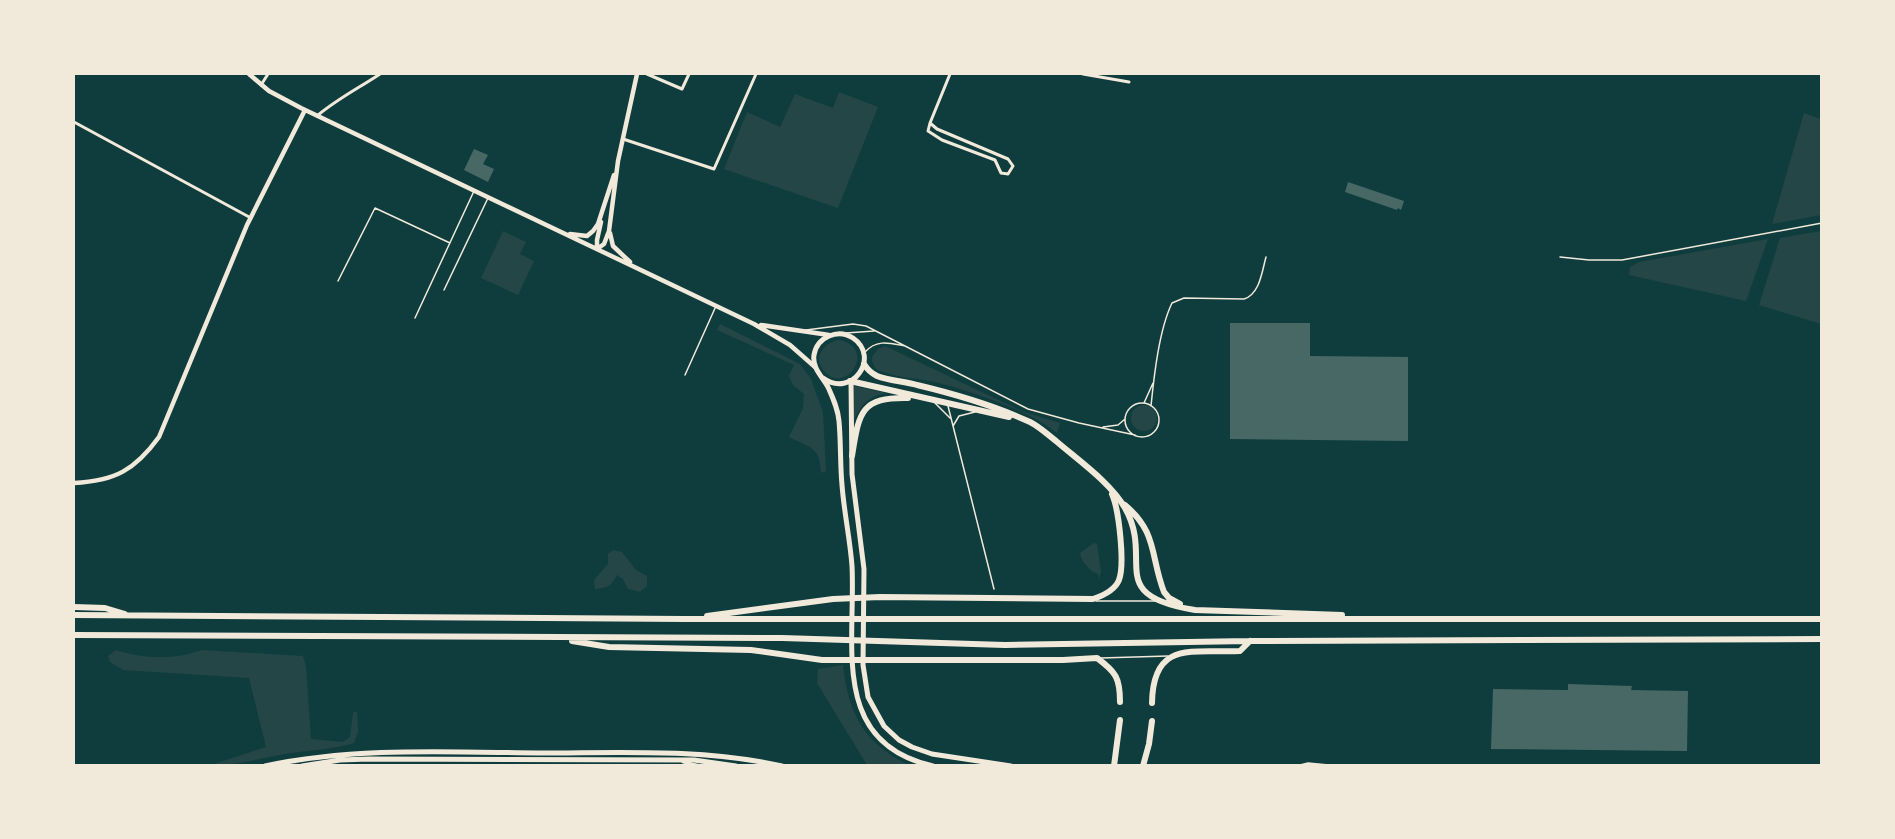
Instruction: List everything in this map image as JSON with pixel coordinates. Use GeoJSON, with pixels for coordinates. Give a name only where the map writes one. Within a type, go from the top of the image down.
{"type":"FeatureCollection","features":[{"type":"Feature","properties":{"kind":"highway"},"geometry":{"type":"LineString","coordinates":[[864,360],[869,371],[878,376],[933,389],[1027,421],[1050,436],[1109,488],[1144,525],[1152,544],[1164,592],[1174,601],[1195,610]]}},
{"type":"Feature","properties":{"kind":"highway"},"geometry":{"type":"LineString","coordinates":[[850,381],[1027,421]]}},
{"type":"Feature","properties":{"kind":"highway"},"geometry":{"type":"LineString","coordinates":[[852,456],[861,417],[871,403],[892,398],[924,398]]}},
{"type":"Feature","properties":{"kind":"highway"},"geometry":{"type":"LineString","coordinates":[[684,619],[833,599],[880,597],[1087,601],[1098,598],[1111,590],[1120,579],[1120,524],[1117,506],[1109,488]]}},
{"type":"Feature","properties":{"kind":"highway"},"geometry":{"type":"LineString","coordinates":[[1120,500],[1134,529],[1138,582],[1147,594],[1161,601],[1195,610],[1459,618]]}},
{"type":"Feature","properties":{"kind":"highway"},"geometry":{"type":"LineString","coordinates":[[74,607],[105,608],[132,616]]}},
{"type":"Feature","properties":{"kind":"highway"},"geometry":{"type":"LineString","coordinates":[[74,615],[684,619],[1821,618]]}},
{"type":"Feature","properties":{"kind":"highway"},"geometry":{"type":"LineString","coordinates":[[74,635],[783,638],[1005,645],[1250,641],[1821,639]]}},
{"type":"Feature","properties":{"kind":"highway"},"geometry":{"type":"LineString","coordinates":[[557,638],[609,647],[751,650],[822,660],[1097,658],[1118,678],[1120,702]]}},
{"type":"Feature","properties":{"kind":"highway"},"geometry":{"type":"LineString","coordinates":[[1152,702],[1155,673],[1171,656],[1190,652],[1240,651],[1250,641]]}},
{"type":"Feature","properties":{"kind":"highway"},"geometry":{"type":"LineString","coordinates":[[1114,765],[1120,720]]}},
{"type":"Feature","properties":{"kind":"highway"},"geometry":{"type":"LineString","coordinates":[[1143,765],[1152,721]]}},
{"type":"Feature","properties":{"kind":"main road"},"geometry":{"type":"LineString","coordinates":[[823,378],[835,383],[850,381],[859,374],[864,360],[862,348],[856,341],[849,336],[832,335],[822,340],[816,348],[814,359],[816,369],[823,378],[837,411],[843,496],[852,566],[852,665],[858,703],[873,731],[884,742],[902,755],[933,765]]}},
{"type":"Feature","properties":{"kind":"main road"},"geometry":{"type":"LineString","coordinates":[[850,381],[854,495],[864,574],[863,666],[871,705],[884,726],[899,740],[912,747],[932,754],[1011,765]]}},
{"type":"Feature","properties":{"kind":"main road"},"geometry":{"type":"LineString","coordinates":[[265,765],[310,757],[358,753],[695,753],[731,756],[782,765]]}},
{"type":"Feature","properties":{"kind":"main road"},"geometry":{"type":"LineString","coordinates":[[302,765],[369,759],[698,760],[736,765]]}},
{"type":"Feature","properties":{"kind":"street"},"geometry":{"type":"LineString","coordinates":[[249,74],[277,96],[317,116],[754,324],[790,345],[816,369]]}},
{"type":"Feature","properties":{"kind":"street"},"geometry":{"type":"LineString","coordinates":[[261,85],[268,74]]}},
{"type":"Feature","properties":{"kind":"street"},"geometry":{"type":"LineString","coordinates":[[317,116],[334,102],[380,74]]}},
{"type":"Feature","properties":{"kind":"street"},"geometry":{"type":"LineString","coordinates":[[597,249],[605,205],[618,161],[637,74]]}},
{"type":"Feature","properties":{"kind":"street"},"geometry":{"type":"LineString","coordinates":[[647,74],[682,89],[689,74]]}},
{"type":"Feature","properties":{"kind":"street"},"geometry":{"type":"LineString","coordinates":[[623,139],[714,169],[756,74]]}},
{"type":"Feature","properties":{"kind":"street"},"geometry":{"type":"LineString","coordinates":[[930,123],[936,129],[1008,159],[1013,166],[1012,171],[1008,174],[1001,173],[994,160],[942,140],[928,131],[930,123],[950,74]]}},
{"type":"Feature","properties":{"kind":"street"},"geometry":{"type":"LineString","coordinates":[[1083,74],[1129,82]]}},
{"type":"Feature","properties":{"kind":"street"},"geometry":{"type":"LineString","coordinates":[[74,483],[103,480],[120,474],[141,459],[159,437],[251,218],[305,110]]}},
{"type":"Feature","properties":{"kind":"street"},"geometry":{"type":"LineString","coordinates":[[74,122],[251,218]]}},
{"type":"Feature","properties":{"kind":"street"},"geometry":{"type":"LineString","coordinates":[[597,249],[604,244],[609,231],[618,161]]}},
{"type":"Feature","properties":{"kind":"street"},"geometry":{"type":"LineString","coordinates":[[561,232],[582,236],[590,234],[596,228],[605,205]]}},
{"type":"Feature","properties":{"kind":"street"},"geometry":{"type":"LineString","coordinates":[[609,231],[617,250],[639,269]]}},
{"type":"Feature","properties":{"kind":"street"},"geometry":{"type":"LineString","coordinates":[[754,324],[832,335]]}},
{"type":"Feature","properties":{"kind":"street"},"geometry":{"type":"LineString","coordinates":[[669,760],[701,765]]}},
{"type":"Feature","properties":{"kind":"lane"},"geometry":{"type":"LineString","coordinates":[[415,318],[475,191]]}},
{"type":"Feature","properties":{"kind":"lane"},"geometry":{"type":"LineString","coordinates":[[444,290],[488,197]]}},
{"type":"Feature","properties":{"kind":"lane"},"geometry":{"type":"LineString","coordinates":[[338,281],[375,208],[450,243]]}},
{"type":"Feature","properties":{"kind":"lane"},"geometry":{"type":"LineString","coordinates":[[1560,257],[1589,261],[1622,260],[1821,223]]}},
{"type":"Feature","properties":{"kind":"lane"},"geometry":{"type":"LineString","coordinates":[[1151,406],[1167,314],[1172,303],[1184,298],[1244,299],[1250,297],[1257,287],[1266,257]]}},
{"type":"Feature","properties":{"kind":"lane"},"geometry":{"type":"LineString","coordinates":[[685,375],[716,306]]}},
{"type":"Feature","properties":{"kind":"lane"},"geometry":{"type":"LineString","coordinates":[[790,330],[853,324],[866,326],[1028,409],[1065,420],[1145,437],[1157,429],[1159,418],[1151,406],[1144,403],[1131,407],[1126,418],[1118,425],[1098,426]]}},
{"type":"Feature","properties":{"kind":"lane"},"geometry":{"type":"LineString","coordinates":[[840,334],[860,331],[878,332]]}},
{"type":"Feature","properties":{"kind":"lane"},"geometry":{"type":"LineString","coordinates":[[864,360],[867,350],[879,343],[909,347]]}},
{"type":"Feature","properties":{"kind":"lane"},"geometry":{"type":"LineString","coordinates":[[1144,403],[1154,379]]}},
{"type":"Feature","properties":{"kind":"lane"},"geometry":{"type":"LineString","coordinates":[[933,389],[940,393],[947,404],[994,589]]}},
{"type":"Feature","properties":{"kind":"lane"},"geometry":{"type":"LineString","coordinates":[[932,400],[951,418]]}},
{"type":"Feature","properties":{"kind":"lane"},"geometry":{"type":"LineString","coordinates":[[952,426],[959,416],[980,412]]}},
{"type":"Feature","properties":{"kind":"lane"},"geometry":{"type":"LineString","coordinates":[[1126,418],[1127,428],[1135,435]]}},
{"type":"Feature","properties":{"kind":"lane"},"geometry":{"type":"LineString","coordinates":[[1087,601],[1161,601]]}},
{"type":"Feature","properties":{"kind":"lane"},"geometry":{"type":"LineString","coordinates":[[1097,658],[1171,656]]}},
{"type":"Feature","properties":{"kind":"lane"},"geometry":{"type":"LineString","coordinates":[[1300,765],[1308,763],[1339,765]]}},
{"type":"Feature","properties":{"kind":"shaded area"},"geometry":{"type":"Polygon","coordinates":[[[839,92],[878,107],[838,208],[724,169],[747,112],[780,127],[795,94],[833,108],[839,92]]]}},
{"type":"Feature","properties":{"kind":"shaded area"},"geometry":{"type":"Polygon","coordinates":[[[1804,113],[1821,119],[1821,215],[1772,224],[1804,113]]]}},
{"type":"Feature","properties":{"kind":"shaded area"},"geometry":{"type":"Polygon","coordinates":[[[503,231],[526,242],[520,254],[534,261],[518,295],[481,278],[503,231]]]}},
{"type":"Feature","properties":{"kind":"shaded area"},"geometry":{"type":"Polygon","coordinates":[[[1821,231],[1821,324],[1759,305],[1780,238],[1821,231]]]}},
{"type":"Feature","properties":{"kind":"shaded area"},"geometry":{"type":"Polygon","coordinates":[[[1768,239],[1746,301],[1629,275],[1630,267],[1639,262],[1768,239]]]}},
{"type":"Feature","properties":{"kind":"shaded area"},"geometry":{"type":"Polygon","coordinates":[[[720,324],[800,364],[811,379],[823,412],[826,471],[821,473],[819,458],[813,449],[789,437],[803,408],[804,394],[793,385],[789,376],[794,365],[717,330],[720,324]]]}},
{"type":"Feature","properties":{"kind":"shaded area"},"geometry":{"type":"Polygon","coordinates":[[[838,340],[850,344],[856,351],[857,359],[855,367],[842,378],[833,377],[824,371],[819,361],[824,348],[838,340]]]}},
{"type":"Feature","properties":{"kind":"shaded area"},"geometry":{"type":"Polygon","coordinates":[[[885,346],[1024,412],[1060,423],[1057,433],[1015,409],[982,396],[935,382],[893,375],[878,370],[874,366],[872,357],[878,349],[885,346]]]}},
{"type":"Feature","properties":{"kind":"shaded area"},"geometry":{"type":"Polygon","coordinates":[[[854,386],[886,393],[874,396],[866,402],[854,420],[854,386]]]}},
{"type":"Feature","properties":{"kind":"shaded area"},"geometry":{"type":"Polygon","coordinates":[[[1144,405],[1153,409],[1157,418],[1153,427],[1144,431],[1135,427],[1131,418],[1135,409],[1144,405]]]}},
{"type":"Feature","properties":{"kind":"shaded area"},"geometry":{"type":"Polygon","coordinates":[[[1094,543],[1097,544],[1101,572],[1099,579],[1098,574],[1084,563],[1080,553],[1094,543]]]}},
{"type":"Feature","properties":{"kind":"shaded area"},"geometry":{"type":"Polygon","coordinates":[[[613,550],[622,552],[636,570],[647,576],[647,586],[640,592],[628,589],[623,579],[617,575],[609,586],[595,589],[594,580],[608,564],[608,554],[613,550]]]}},
{"type":"Feature","properties":{"kind":"shaded area"},"geometry":{"type":"Polygon","coordinates":[[[116,650],[158,657],[170,657],[201,650],[303,656],[306,666],[311,739],[343,742],[350,737],[353,713],[357,711],[358,732],[354,743],[239,763],[211,765],[266,747],[249,678],[123,670],[110,662],[108,656],[116,650]]]}},
{"type":"Feature","properties":{"kind":"shaded area"},"geometry":{"type":"Polygon","coordinates":[[[843,665],[849,698],[861,725],[880,747],[909,765],[867,765],[817,683],[818,669],[843,665]]]}},
{"type":"Feature","properties":{"kind":"building"},"geometry":{"type":"Polygon","coordinates":[[[474,149],[488,155],[483,164],[494,169],[488,182],[464,170],[474,149]]]}},
{"type":"Feature","properties":{"kind":"building"},"geometry":{"type":"Polygon","coordinates":[[[1348,182],[1404,201],[1401,210],[1345,192],[1348,182]]]}},
{"type":"Feature","properties":{"kind":"building"},"geometry":{"type":"Polygon","coordinates":[[[1230,323],[1310,323],[1310,356],[1408,357],[1408,441],[1230,439],[1230,323]]]}},
{"type":"Feature","properties":{"kind":"building"},"geometry":{"type":"Polygon","coordinates":[[[1568,684],[1632,686],[1631,690],[1688,691],[1687,751],[1491,749],[1493,689],[1568,690],[1568,684]]]}}]}
